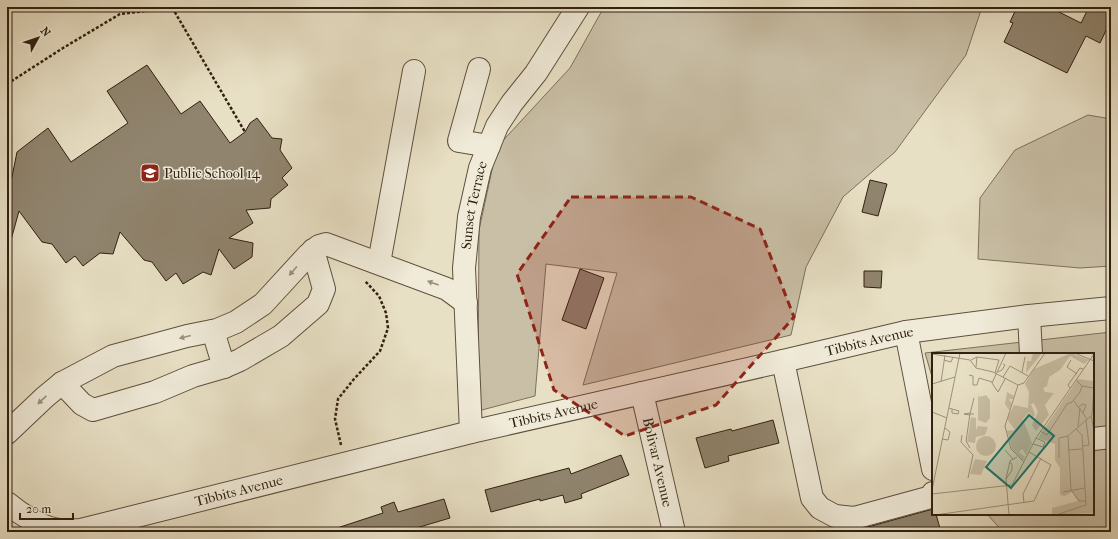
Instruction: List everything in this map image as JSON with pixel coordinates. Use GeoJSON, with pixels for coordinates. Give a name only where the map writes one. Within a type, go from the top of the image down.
{"type":"FeatureCollection","features":[{"type":"Feature","properties":{"kind":"street","name":"Sunset Terrace"},"geometry":{"type":"LineString","coordinates":[[471,432],[464,268],[469,218],[480,168],[497,126],[512,103],[536,74],[578,7]]}},
{"type":"Feature","properties":{"kind":"street"},"geometry":{"type":"LineString","coordinates":[[479,69],[459,140],[489,146]]}},
{"type":"Feature","properties":{"kind":"street"},"geometry":{"type":"LineString","coordinates":[[380,263],[414,71]]}},
{"type":"Feature","properties":{"kind":"street"},"geometry":{"type":"LineString","coordinates":[[7,433],[45,397],[62,384],[113,356],[187,336],[213,331],[236,322],[263,304],[313,250],[326,244],[447,288],[466,303]]}},
{"type":"Feature","properties":{"kind":"street"},"geometry":{"type":"LineString","coordinates":[[62,384],[82,404],[93,410],[155,392],[193,376],[224,367],[240,360],[281,336],[318,304],[324,289],[313,250]]}},
{"type":"Feature","properties":{"kind":"street","name":"Tibbits Avenue"},"geometry":{"type":"LineString","coordinates":[[7,503],[17,512],[39,524],[58,530],[81,530],[471,432],[906,332],[1029,316],[1111,308]]}},
{"type":"Feature","properties":{"kind":"street"},"geometry":{"type":"LineString","coordinates":[[1029,316],[1031,353]]}},
{"type":"Feature","properties":{"kind":"street"},"geometry":{"type":"LineString","coordinates":[[213,331],[224,367]]}},
{"type":"Feature","properties":{"kind":"street"},"geometry":{"type":"LineString","coordinates":[[906,332],[932,464]]}},
{"type":"Feature","properties":{"kind":"street"},"geometry":{"type":"LineString","coordinates":[[783,361],[812,498],[820,508],[835,516],[854,518],[931,498],[932,496]]}},
{"type":"Feature","properties":{"kind":"street","name":"Bolivar Avenue"},"geometry":{"type":"LineString","coordinates":[[642,392],[674,532]]}},
{"type":"Feature","properties":{"kind":"street"},"geometry":{"type":"LineString","coordinates":[[1094,439],[1111,437]]}},
{"type":"Feature","properties":{"kind":"path"},"geometry":{"type":"LineString","coordinates":[[144,7],[146,11]]}},
{"type":"Feature","properties":{"kind":"path"},"geometry":{"type":"LineString","coordinates":[[7,84],[120,14],[173,9],[245,132]]}},
{"type":"Feature","properties":{"kind":"path"},"geometry":{"type":"LineString","coordinates":[[343,450],[335,419],[338,399],[380,351],[388,328],[386,313],[378,296],[361,278]]}},
{"type":"Feature","properties":{"kind":"highlighted area"},"geometry":{"type":"Polygon","coordinates":[[[571,197],[691,197],[760,229],[794,317],[716,405],[625,436],[554,390],[517,274],[571,197]]]}},
{"type":"Feature","properties":{"kind":"shaded area"},"geometry":{"type":"Polygon","coordinates":[[[604,7],[982,7],[966,55],[895,152],[843,197],[806,267],[791,335],[583,385],[617,273],[546,264],[535,396],[478,411],[479,230],[497,147],[570,68],[604,7]]]}},
{"type":"Feature","properties":{"kind":"shaded area"},"geometry":{"type":"Polygon","coordinates":[[[1088,115],[1111,119],[1111,266],[1080,268],[978,259],[980,198],[1015,150],[1088,115]]]}},
{"type":"Feature","properties":{"kind":"shaded area"},"geometry":{"type":"Polygon","coordinates":[[[1111,332],[1111,532],[1003,532],[988,515],[1094,515],[1094,353],[932,353],[932,377],[925,353],[1111,332]]]}},
{"type":"Feature","properties":{"kind":"building"},"geometry":{"type":"Polygon","coordinates":[[[1017,7],[1049,7],[1081,23],[1089,7],[1111,7],[1111,20],[1100,43],[1086,36],[1067,73],[1004,42],[1013,23],[1010,22],[1017,7]]]}},
{"type":"Feature","properties":{"kind":"building","name":"Public School 14"},"geometry":{"type":"Polygon","coordinates":[[[147,65],[181,114],[200,101],[230,143],[245,132],[250,123],[257,118],[272,138],[282,139],[280,150],[292,168],[282,178],[288,185],[271,199],[270,208],[246,210],[253,223],[229,238],[253,243],[252,257],[234,269],[219,249],[211,275],[203,272],[183,284],[176,273],[166,281],[152,262],[144,260],[120,232],[113,254],[100,253],[83,266],[75,256],[66,263],[52,244],[42,242],[19,211],[11,240],[7,239],[7,189],[10,187],[17,152],[48,128],[71,162],[128,123],[107,91],[147,65]]]}},
{"type":"Feature","properties":{"kind":"building"},"geometry":{"type":"Polygon","coordinates":[[[870,180],[887,184],[878,216],[862,212],[870,180]]]}},
{"type":"Feature","properties":{"kind":"building"},"geometry":{"type":"Polygon","coordinates":[[[580,269],[604,278],[586,329],[562,320],[580,269]]]}},
{"type":"Feature","properties":{"kind":"building"},"geometry":{"type":"Polygon","coordinates":[[[864,271],[882,271],[881,288],[864,287],[864,271]]]}},
{"type":"Feature","properties":{"kind":"building"},"geometry":{"type":"Polygon","coordinates":[[[773,420],[779,443],[728,456],[729,461],[705,468],[696,438],[731,429],[732,431],[773,420]]]}},
{"type":"Feature","properties":{"kind":"building"},"geometry":{"type":"Polygon","coordinates":[[[621,455],[629,475],[581,494],[582,498],[565,503],[563,495],[540,501],[540,499],[491,512],[485,490],[569,468],[571,474],[621,455]]]}},
{"type":"Feature","properties":{"kind":"building"},"geometry":{"type":"Polygon","coordinates":[[[444,499],[450,518],[403,532],[335,532],[334,529],[383,513],[381,507],[394,502],[398,512],[444,499]]]}},
{"type":"Feature","properties":{"kind":"building"},"geometry":{"type":"Polygon","coordinates":[[[932,509],[932,515],[936,515],[941,532],[858,532],[857,530],[932,509]]]}},
{"type":"Feature","properties":{"kind":"place","name":"Public School 14"},"geometry":{"type":"Point","coordinates":[150,173]}}]}
